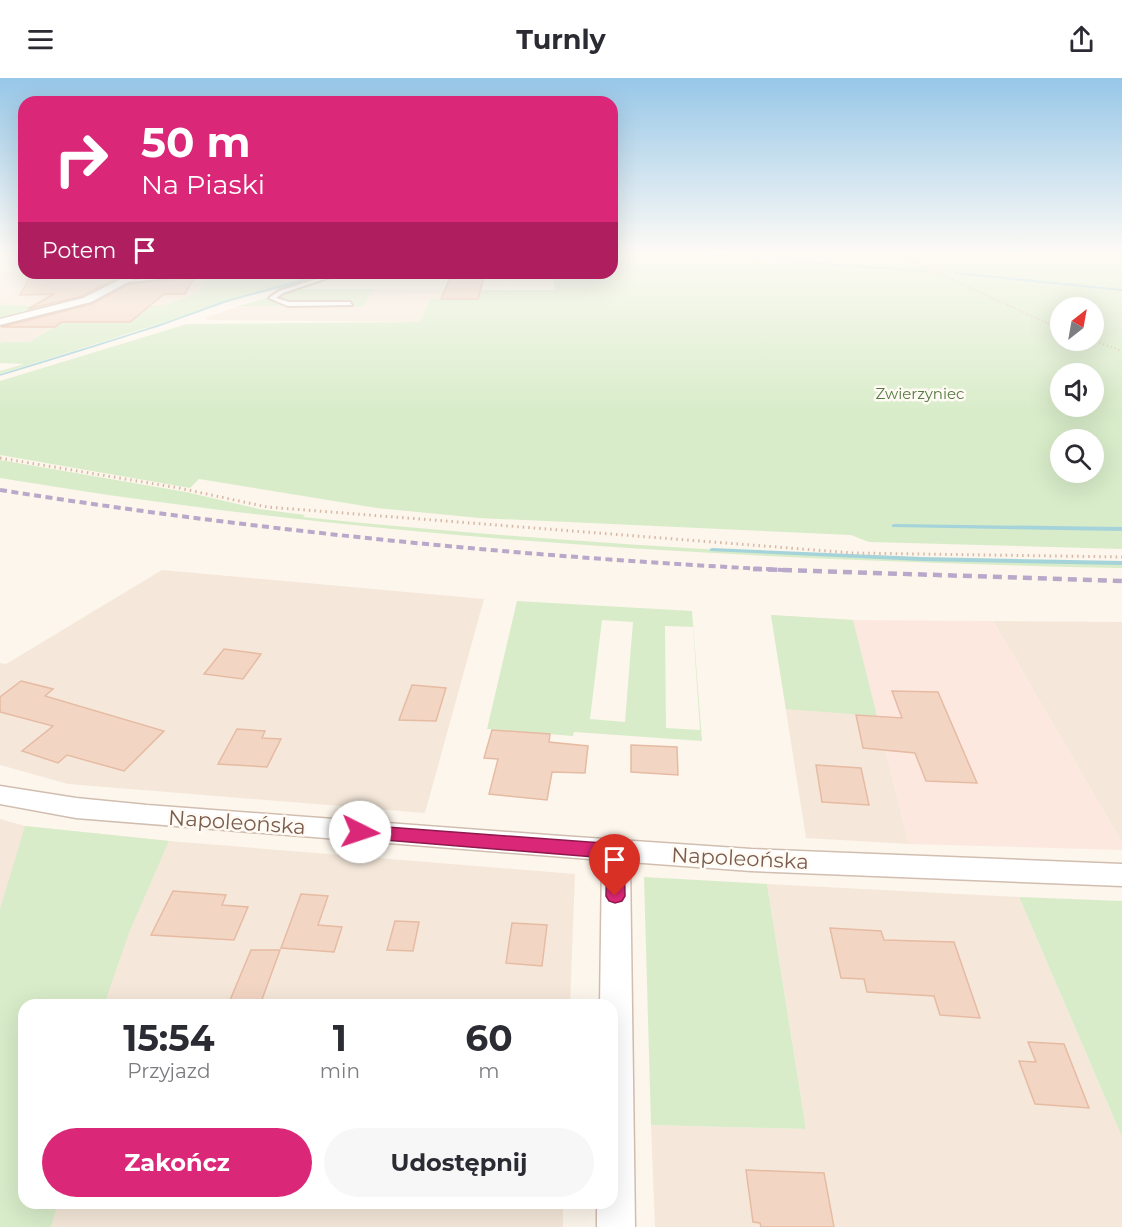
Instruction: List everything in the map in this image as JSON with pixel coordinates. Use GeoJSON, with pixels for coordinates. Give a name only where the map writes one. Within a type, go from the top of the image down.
{"type":"FeatureCollection","features":[{"type":"Feature","properties":{"kind":"street"},"geometry":{"type":"LineString","coordinates":[[0,322],[62,307]]}},
{"type":"Feature","properties":{"kind":"street","name":"Napoleońska"},"geometry":{"type":"LineString","coordinates":[[0,795],[76,808],[147,815],[616,851],[751,860],[1122,874]]}},
{"type":"Feature","properties":{"kind":"street"},"geometry":{"type":"LineString","coordinates":[[616,851],[616,999]]}},
{"type":"Feature","properties":{"kind":"street"},"geometry":{"type":"LineString","coordinates":[[616,1209],[616,1227]]}},
{"type":"Feature","properties":{"kind":"path"},"geometry":{"type":"LineString","coordinates":[[1013,307],[1050,323]]}},
{"type":"Feature","properties":{"kind":"path"},"geometry":{"type":"LineString","coordinates":[[1104,344],[1122,351]]}},
{"type":"Feature","properties":{"kind":"path"},"geometry":{"type":"LineString","coordinates":[[0,458],[278,508],[853,553],[1122,557]]}},
{"type":"Feature","properties":{"kind":"shaded area"},"geometry":{"type":"Polygon","coordinates":[[[77,307],[149,307],[129,323],[61,323],[29,342],[0,344],[0,325],[77,307]]]}},
{"type":"Feature","properties":{"kind":"shaded area"},"geometry":{"type":"Polygon","coordinates":[[[237,307],[427,307],[420,322],[208,320],[204,318],[237,307]]]}},
{"type":"Feature","properties":{"kind":"shaded area"},"geometry":{"type":"Polygon","coordinates":[[[162,570],[484,599],[425,813],[68,784],[0,765],[0,663],[6,664],[162,570]]]}},
{"type":"Feature","properties":{"kind":"shaded area"},"geometry":{"type":"Polygon","coordinates":[[[771,615],[853,620],[909,844],[806,838],[771,615]]]}},
{"type":"Feature","properties":{"kind":"shaded area"},"geometry":{"type":"Polygon","coordinates":[[[853,620],[993,621],[1122,843],[1122,850],[909,844],[853,620]]]}},
{"type":"Feature","properties":{"kind":"shaded area"},"geometry":{"type":"Polygon","coordinates":[[[993,621],[1122,622],[1122,843],[993,621]]]}},
{"type":"Feature","properties":{"kind":"shaded area"},"geometry":{"type":"Polygon","coordinates":[[[0,819],[25,826],[169,841],[575,874],[570,999],[18,999],[18,1209],[32,1209],[0,1217],[0,819]]]}},
{"type":"Feature","properties":{"kind":"shaded area"},"geometry":{"type":"Polygon","coordinates":[[[767,884],[1019,897],[1122,1137],[1122,1227],[655,1227],[651,1125],[806,1129],[767,884]]]}},
{"type":"Feature","properties":{"kind":"shaded area"},"geometry":{"type":"Polygon","coordinates":[[[56,1209],[563,1209],[563,1227],[51,1227],[56,1209]]]}},
{"type":"Feature","properties":{"kind":"green space"},"geometry":{"type":"Polygon","coordinates":[[[0,307],[54,307],[0,321],[0,307]]]}},
{"type":"Feature","properties":{"kind":"green space"},"geometry":{"type":"Polygon","coordinates":[[[149,307],[213,307],[0,374],[0,371],[24,364],[0,363],[0,344],[3,342],[29,342],[61,323],[129,323],[149,307]]]}},
{"type":"Feature","properties":{"kind":"green space","name":"Zwierzyniec"},"geometry":{"type":"Polygon","coordinates":[[[427,307],[1050,307],[1050,351],[1104,351],[1104,307],[1122,307],[1122,549],[869,542],[851,535],[479,518],[377,508],[199,479],[190,488],[0,455],[0,381],[187,324],[420,322],[427,307]]]}},
{"type":"Feature","properties":{"kind":"green space"},"geometry":{"type":"Polygon","coordinates":[[[0,460],[186,492],[259,509],[305,515],[303,517],[405,527],[712,550],[917,559],[1122,564],[1122,568],[700,552],[419,532],[279,517],[0,478],[0,460]]]}},
{"type":"Feature","properties":{"kind":"green space"},"geometry":{"type":"Polygon","coordinates":[[[517,601],[692,611],[702,741],[574,732],[573,736],[487,729],[517,601]],[[602,620],[590,719],[625,722],[633,622],[602,620]],[[665,626],[666,728],[700,730],[693,627],[665,626]]]}},
{"type":"Feature","properties":{"kind":"green space"},"geometry":{"type":"Polygon","coordinates":[[[771,615],[853,620],[877,716],[786,709],[771,615]]]}},
{"type":"Feature","properties":{"kind":"green space"},"geometry":{"type":"Polygon","coordinates":[[[25,826],[169,841],[130,930],[106,999],[18,999],[18,1209],[56,1209],[51,1227],[0,1227],[0,909],[25,826]]]}},
{"type":"Feature","properties":{"kind":"green space"},"geometry":{"type":"Polygon","coordinates":[[[644,877],[767,884],[806,1129],[651,1125],[644,877]]]}},
{"type":"Feature","properties":{"kind":"green space"},"geometry":{"type":"Polygon","coordinates":[[[1019,897],[1122,901],[1122,1137],[1019,897]]]}},
{"type":"Feature","properties":{"kind":"water"},"geometry":{"type":"Polygon","coordinates":[[[140,332],[84,350],[0,375],[140,332]]]}},
{"type":"Feature","properties":{"kind":"building"},"geometry":{"type":"Polygon","coordinates":[[[82,307],[149,307],[130,322],[62,322],[55,327],[1,327],[82,307]]]}},
{"type":"Feature","properties":{"kind":"building"},"geometry":{"type":"Polygon","coordinates":[[[224,649],[261,654],[243,679],[204,674],[224,649]]]}},
{"type":"Feature","properties":{"kind":"building"},"geometry":{"type":"Polygon","coordinates":[[[21,681],[53,689],[45,696],[164,731],[124,771],[67,755],[58,763],[22,751],[53,726],[0,712],[0,697],[21,681]]]}},
{"type":"Feature","properties":{"kind":"building"},"geometry":{"type":"Polygon","coordinates":[[[412,685],[446,688],[436,721],[399,720],[412,685]]]}},
{"type":"Feature","properties":{"kind":"building"},"geometry":{"type":"Polygon","coordinates":[[[892,691],[938,692],[977,783],[926,781],[915,753],[863,748],[856,715],[902,718],[892,691]]]}},
{"type":"Feature","properties":{"kind":"building"},"geometry":{"type":"Polygon","coordinates":[[[237,729],[265,731],[262,738],[281,739],[267,767],[218,764],[237,729]]]}},
{"type":"Feature","properties":{"kind":"building"},"geometry":{"type":"Polygon","coordinates":[[[492,730],[550,734],[549,742],[588,746],[585,773],[552,772],[547,800],[489,794],[498,759],[484,758],[492,730]]]}},
{"type":"Feature","properties":{"kind":"building"},"geometry":{"type":"Polygon","coordinates":[[[631,745],[677,747],[678,775],[631,772],[631,745]]]}},
{"type":"Feature","properties":{"kind":"building"},"geometry":{"type":"Polygon","coordinates":[[[816,765],[861,768],[869,805],[822,802],[816,765]]]}},
{"type":"Feature","properties":{"kind":"building"},"geometry":{"type":"Polygon","coordinates":[[[173,891],[226,895],[222,905],[248,907],[234,940],[151,935],[173,891]]]}},
{"type":"Feature","properties":{"kind":"building"},"geometry":{"type":"Polygon","coordinates":[[[301,894],[328,896],[318,925],[342,927],[334,952],[281,948],[301,894]]]}},
{"type":"Feature","properties":{"kind":"building"},"geometry":{"type":"Polygon","coordinates":[[[395,921],[419,922],[413,951],[387,950],[395,921]]]}},
{"type":"Feature","properties":{"kind":"building"},"geometry":{"type":"Polygon","coordinates":[[[512,923],[547,925],[542,966],[506,963],[512,923]]]}},
{"type":"Feature","properties":{"kind":"building"},"geometry":{"type":"Polygon","coordinates":[[[830,928],[881,931],[884,940],[954,942],[980,1018],[940,1015],[934,996],[867,992],[864,979],[841,978],[830,928]]]}},
{"type":"Feature","properties":{"kind":"building"},"geometry":{"type":"Polygon","coordinates":[[[251,950],[280,950],[262,999],[231,999],[251,950]]]}},
{"type":"Feature","properties":{"kind":"building"},"geometry":{"type":"Polygon","coordinates":[[[1028,1042],[1064,1044],[1089,1108],[1035,1104],[1019,1061],[1036,1062],[1028,1042]]]}},
{"type":"Feature","properties":{"kind":"building"},"geometry":{"type":"Polygon","coordinates":[[[746,1170],[824,1173],[834,1227],[761,1227],[760,1223],[753,1222],[746,1170]]]}},
{"type":"Feature","properties":{"kind":"waterway"},"geometry":{"type":"LineString","coordinates":[[894,526],[1122,529]]}},
{"type":"Feature","properties":{"kind":"waterway"},"geometry":{"type":"LineString","coordinates":[[712,550],[922,559],[1122,563]]}},
{"type":"Feature","properties":{"kind":"railway"},"geometry":{"type":"LineString","coordinates":[[0,490],[195,518],[391,541],[587,558],[784,570]]}},
{"type":"Feature","properties":{"kind":"railway"},"geometry":{"type":"LineString","coordinates":[[753,569],[1122,581]]}},
{"type":"Feature","properties":{"kind":"route"},"geometry":{"type":"LineString","coordinates":[[360,832],[616,851],[615,896]]}}]}
